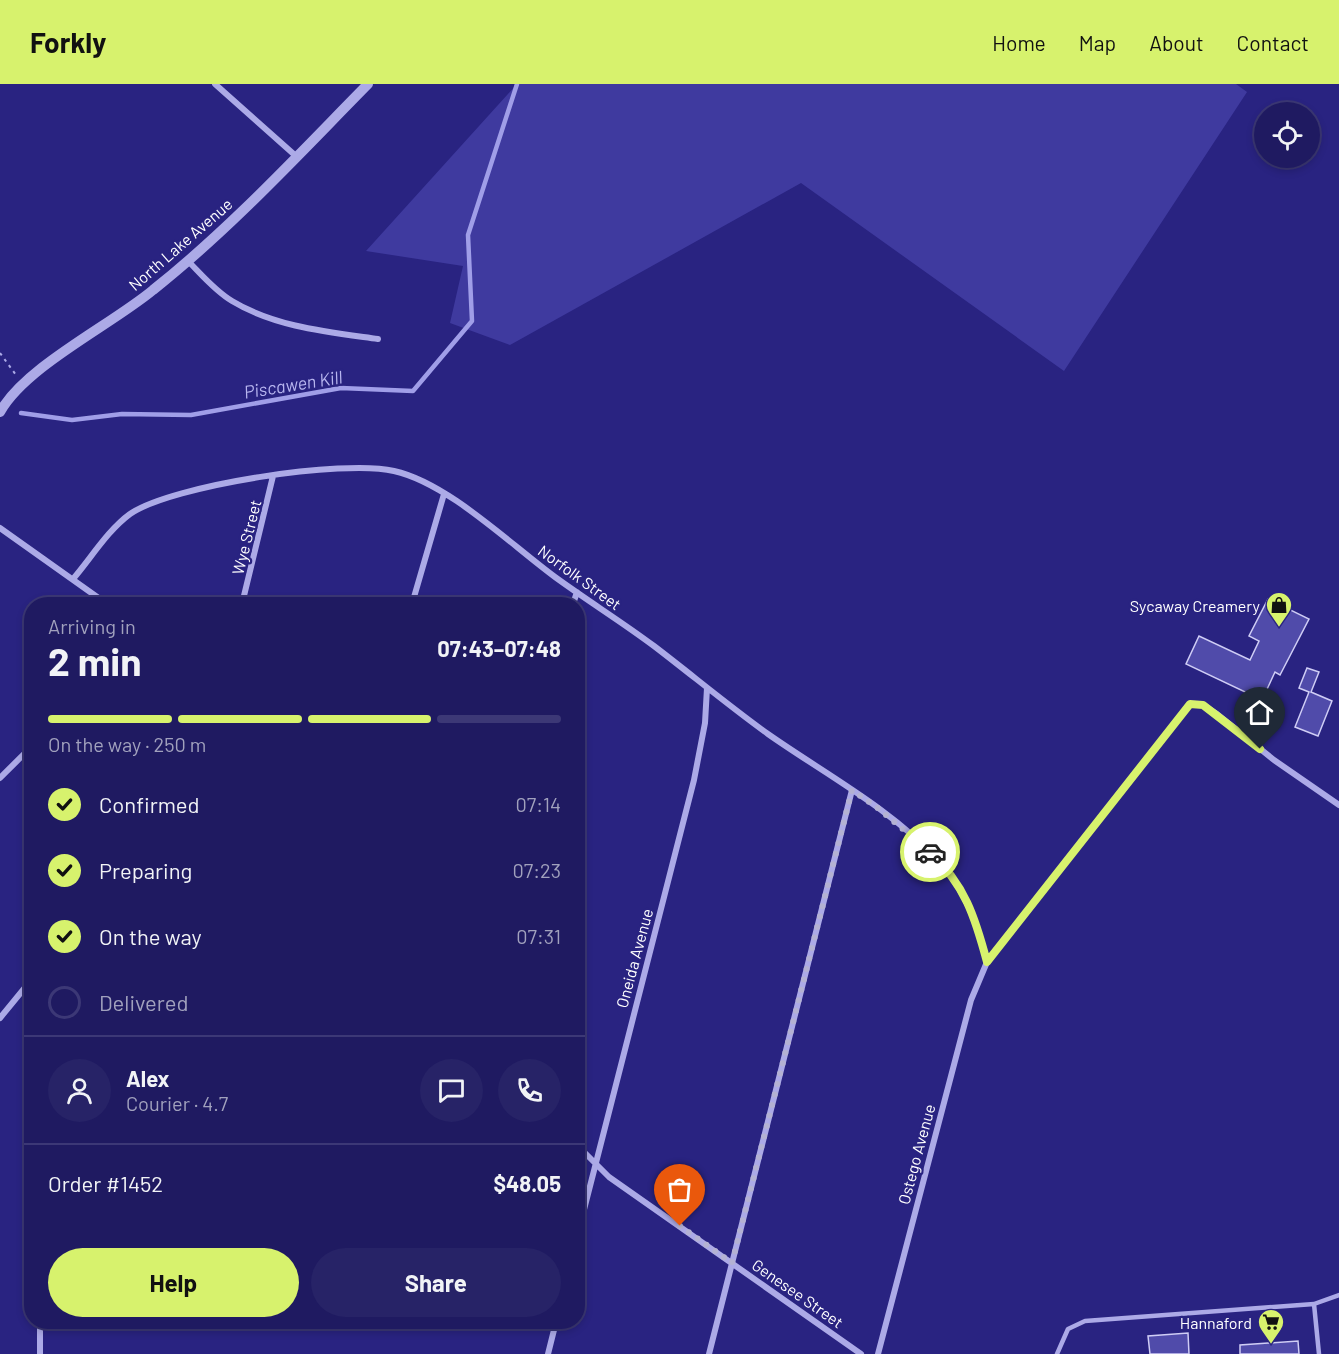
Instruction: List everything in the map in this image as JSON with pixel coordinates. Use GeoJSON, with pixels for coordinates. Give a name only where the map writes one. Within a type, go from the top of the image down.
{"type":"FeatureCollection","features":[{"type":"Feature","properties":{"kind":"street"},"geometry":{"type":"LineString","coordinates":[[215,84],[297,157]]}},
{"type":"Feature","properties":{"kind":"street","name":"North Lake Avenue"},"geometry":{"type":"LineString","coordinates":[[0,412],[22,384],[152,291],[188,261],[230,223],[368,84]]}},
{"type":"Feature","properties":{"kind":"street"},"geometry":{"type":"LineString","coordinates":[[188,261],[232,302],[271,318],[307,328],[378,339]]}},
{"type":"Feature","properties":{"kind":"street","name":"Norfolk Street"},"geometry":{"type":"LineString","coordinates":[[73,579],[119,524],[146,505],[184,492],[273,476],[359,469],[389,469],[414,476],[444,494],[584,597]]}},
{"type":"Feature","properties":{"kind":"street","name":"Wye Street"},"geometry":{"type":"LineString","coordinates":[[244,597],[267,513],[273,476]]}},
{"type":"Feature","properties":{"kind":"street"},"geometry":{"type":"LineString","coordinates":[[414,597],[444,494]]}},
{"type":"Feature","properties":{"kind":"street"},"geometry":{"type":"LineString","coordinates":[[0,528],[97,597]]}},
{"type":"Feature","properties":{"kind":"street"},"geometry":{"type":"LineString","coordinates":[[575,597],[577,592]]}},
{"type":"Feature","properties":{"kind":"street","name":"Norfolk Street"},"geometry":{"type":"LineString","coordinates":[[585,598],[914,837],[954,879],[976,919],[987,962]]}},
{"type":"Feature","properties":{"kind":"street","name":"Oneida Avenue"},"geometry":{"type":"LineString","coordinates":[[585,1203],[694,780],[705,723],[707,688]]}},
{"type":"Feature","properties":{"kind":"street","name":"Ostego Avenue"},"geometry":{"type":"LineString","coordinates":[[878,1354],[969,1010],[987,962],[1190,704],[1203,705],[1274,760],[1339,805]]}},
{"type":"Feature","properties":{"kind":"street"},"geometry":{"type":"LineString","coordinates":[[0,778],[24,754]]}},
{"type":"Feature","properties":{"kind":"street"},"geometry":{"type":"LineString","coordinates":[[709,1354],[852,790]]}},
{"type":"Feature","properties":{"kind":"street"},"geometry":{"type":"LineString","coordinates":[[0,1018],[24,989]]}},
{"type":"Feature","properties":{"kind":"street","name":"Genesee Street"},"geometry":{"type":"LineString","coordinates":[[585,1154],[594,1165],[861,1354]]}},
{"type":"Feature","properties":{"kind":"street"},"geometry":{"type":"LineString","coordinates":[[40,1329],[40,1354]]}},
{"type":"Feature","properties":{"kind":"street"},"geometry":{"type":"LineString","coordinates":[[548,1354],[554,1329]]}},
{"type":"Feature","properties":{"kind":"lane"},"geometry":{"type":"LineString","coordinates":[[1057,1354],[1068,1329],[1085,1321],[1314,1304],[1339,1295]]}},
{"type":"Feature","properties":{"kind":"lane"},"geometry":{"type":"LineString","coordinates":[[1314,1304],[1319,1354]]}},
{"type":"Feature","properties":{"kind":"path"},"geometry":{"type":"LineString","coordinates":[[0,353],[22,384]]}},
{"type":"Feature","properties":{"kind":"shaded area"},"geometry":{"type":"Polygon","coordinates":[[[517,84],[1236,84],[1247,92],[1064,371],[801,183],[510,345],[450,323],[463,266],[366,251],[517,84]]]}},
{"type":"Feature","properties":{"kind":"building"},"geometry":{"type":"Polygon","coordinates":[[[1268,599],[1309,619],[1280,675],[1275,672],[1262,700],[1186,664],[1199,636],[1250,660],[1259,641],[1249,636],[1268,599]]]}},
{"type":"Feature","properties":{"kind":"building"},"geometry":{"type":"Polygon","coordinates":[[[1307,668],[1319,672],[1311,692],[1332,701],[1318,736],[1295,727],[1309,692],[1299,688],[1307,668]]]}},
{"type":"Feature","properties":{"kind":"building"},"geometry":{"type":"Polygon","coordinates":[[[1188,1333],[1189,1354],[1150,1354],[1148,1336],[1188,1333]]]}},
{"type":"Feature","properties":{"kind":"building"},"geometry":{"type":"Polygon","coordinates":[[[1298,1341],[1299,1354],[1240,1354],[1240,1345],[1298,1341]]]}},
{"type":"Feature","properties":{"kind":"waterway","name":"Piscawen Kill"},"geometry":{"type":"LineString","coordinates":[[21,413],[72,420],[122,414],[191,415],[341,388],[413,391],[472,321],[468,235],[517,84]]}},
{"type":"Feature","properties":{"kind":"way so far"},"geometry":{"type":"LineString","coordinates":[[680,1226],[732,1263],[852,790],[879,809],[930,852]]}},
{"type":"Feature","properties":{"kind":"place","name":"Sycaway Creamery"},"geometry":{"type":"Point","coordinates":[1279,628]}},
{"type":"Feature","properties":{"kind":"place","name":"Hannaford"},"geometry":{"type":"Point","coordinates":[1271,1345]}},
{"type":"Feature","properties":{"kind":"route"},"geometry":{"type":"LineString","coordinates":[[930,852],[954,879],[969,903],[976,919],[987,962],[1190,704],[1203,705],[1260,749]]}}]}
